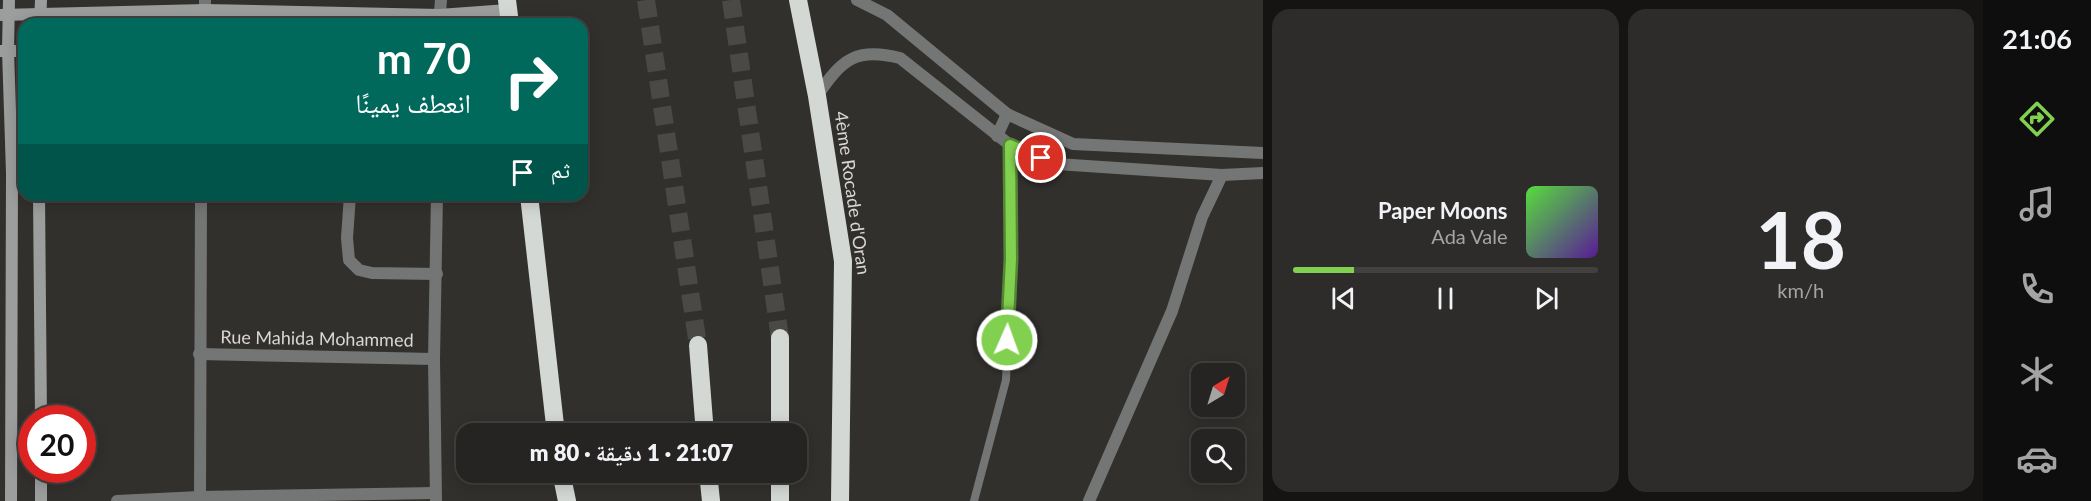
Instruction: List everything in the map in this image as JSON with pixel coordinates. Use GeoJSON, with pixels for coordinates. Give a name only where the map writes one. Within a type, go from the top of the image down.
{"type":"FeatureCollection","features":[{"type":"Feature","properties":{"kind":"highway","name":"4ème Rocade d'Oran"},"geometry":{"type":"LineString","coordinates":[[798,0],[817,96],[843,261],[840,501]]}},
{"type":"Feature","properties":{"kind":"highway"},"geometry":{"type":"LineString","coordinates":[[530,201],[555,423]]}},
{"type":"Feature","properties":{"kind":"highway"},"geometry":{"type":"LineString","coordinates":[[780,338],[780,423]]}},
{"type":"Feature","properties":{"kind":"highway"},"geometry":{"type":"LineString","coordinates":[[698,345],[704,423]]}},
{"type":"Feature","properties":{"kind":"highway"},"geometry":{"type":"LineString","coordinates":[[563,483],[567,501]]}},
{"type":"Feature","properties":{"kind":"highway"},"geometry":{"type":"LineString","coordinates":[[709,483],[711,501]]}},
{"type":"Feature","properties":{"kind":"highway"},"geometry":{"type":"LineString","coordinates":[[780,483],[780,501]]}},
{"type":"Feature","properties":{"kind":"main road"},"geometry":{"type":"LineString","coordinates":[[9,0],[4,15],[4,51],[12,173],[11,501]]}},
{"type":"Feature","properties":{"kind":"main road"},"geometry":{"type":"LineString","coordinates":[[40,18],[41,0]]}},
{"type":"Feature","properties":{"kind":"main road"},"geometry":{"type":"LineString","coordinates":[[62,18],[205,5],[408,18]]}},
{"type":"Feature","properties":{"kind":"main road"},"geometry":{"type":"LineString","coordinates":[[454,18],[508,11]]}},
{"type":"Feature","properties":{"kind":"main road"},"geometry":{"type":"LineString","coordinates":[[4,15],[26,18]]}},
{"type":"Feature","properties":{"kind":"main road"},"geometry":{"type":"LineString","coordinates":[[39,201],[41,405]]}},
{"type":"Feature","properties":{"kind":"main road"},"geometry":{"type":"LineString","coordinates":[[41,483],[41,501]]}},
{"type":"Feature","properties":{"kind":"street"},"geometry":{"type":"LineString","coordinates":[[439,18],[441,0]]}},
{"type":"Feature","properties":{"kind":"street"},"geometry":{"type":"LineString","coordinates":[[857,0],[887,15],[1007,114],[1073,144],[1263,153]]}},
{"type":"Feature","properties":{"kind":"street"},"geometry":{"type":"LineString","coordinates":[[817,96],[828,80],[855,55],[870,52],[886,54],[900,58],[996,136],[1010,145],[1057,164],[1222,175],[1263,173]]}},
{"type":"Feature","properties":{"kind":"street"},"geometry":{"type":"LineString","coordinates":[[996,136],[1007,114]]}},
{"type":"Feature","properties":{"kind":"street"},"geometry":{"type":"LineString","coordinates":[[1089,501],[1172,311],[1202,218],[1222,175]]}},
{"type":"Feature","properties":{"kind":"street"},"geometry":{"type":"LineString","coordinates":[[200,499],[201,201]]}},
{"type":"Feature","properties":{"kind":"street"},"geometry":{"type":"LineString","coordinates":[[350,201],[347,238],[349,261],[359,270],[372,273],[437,274]]}},
{"type":"Feature","properties":{"kind":"street"},"geometry":{"type":"LineString","coordinates":[[117,501],[436,497],[434,359],[437,201]]}},
{"type":"Feature","properties":{"kind":"street","name":"Rue Mahida Mohammed"},"geometry":{"type":"LineString","coordinates":[[199,354],[434,359]]}},
{"type":"Feature","properties":{"kind":"lane"},"geometry":{"type":"LineString","coordinates":[[974,501],[1006,380],[1011,259],[1010,145]]}},
{"type":"Feature","properties":{"kind":"tunnel"},"geometry":{"type":"LineString","coordinates":[[646,0],[698,345]]}},
{"type":"Feature","properties":{"kind":"tunnel"},"geometry":{"type":"LineString","coordinates":[[731,0],[780,338]]}},
{"type":"Feature","properties":{"kind":"route"},"geometry":{"type":"LineString","coordinates":[[1007,340],[1011,259],[1010,145],[1041,158]]}}]}
